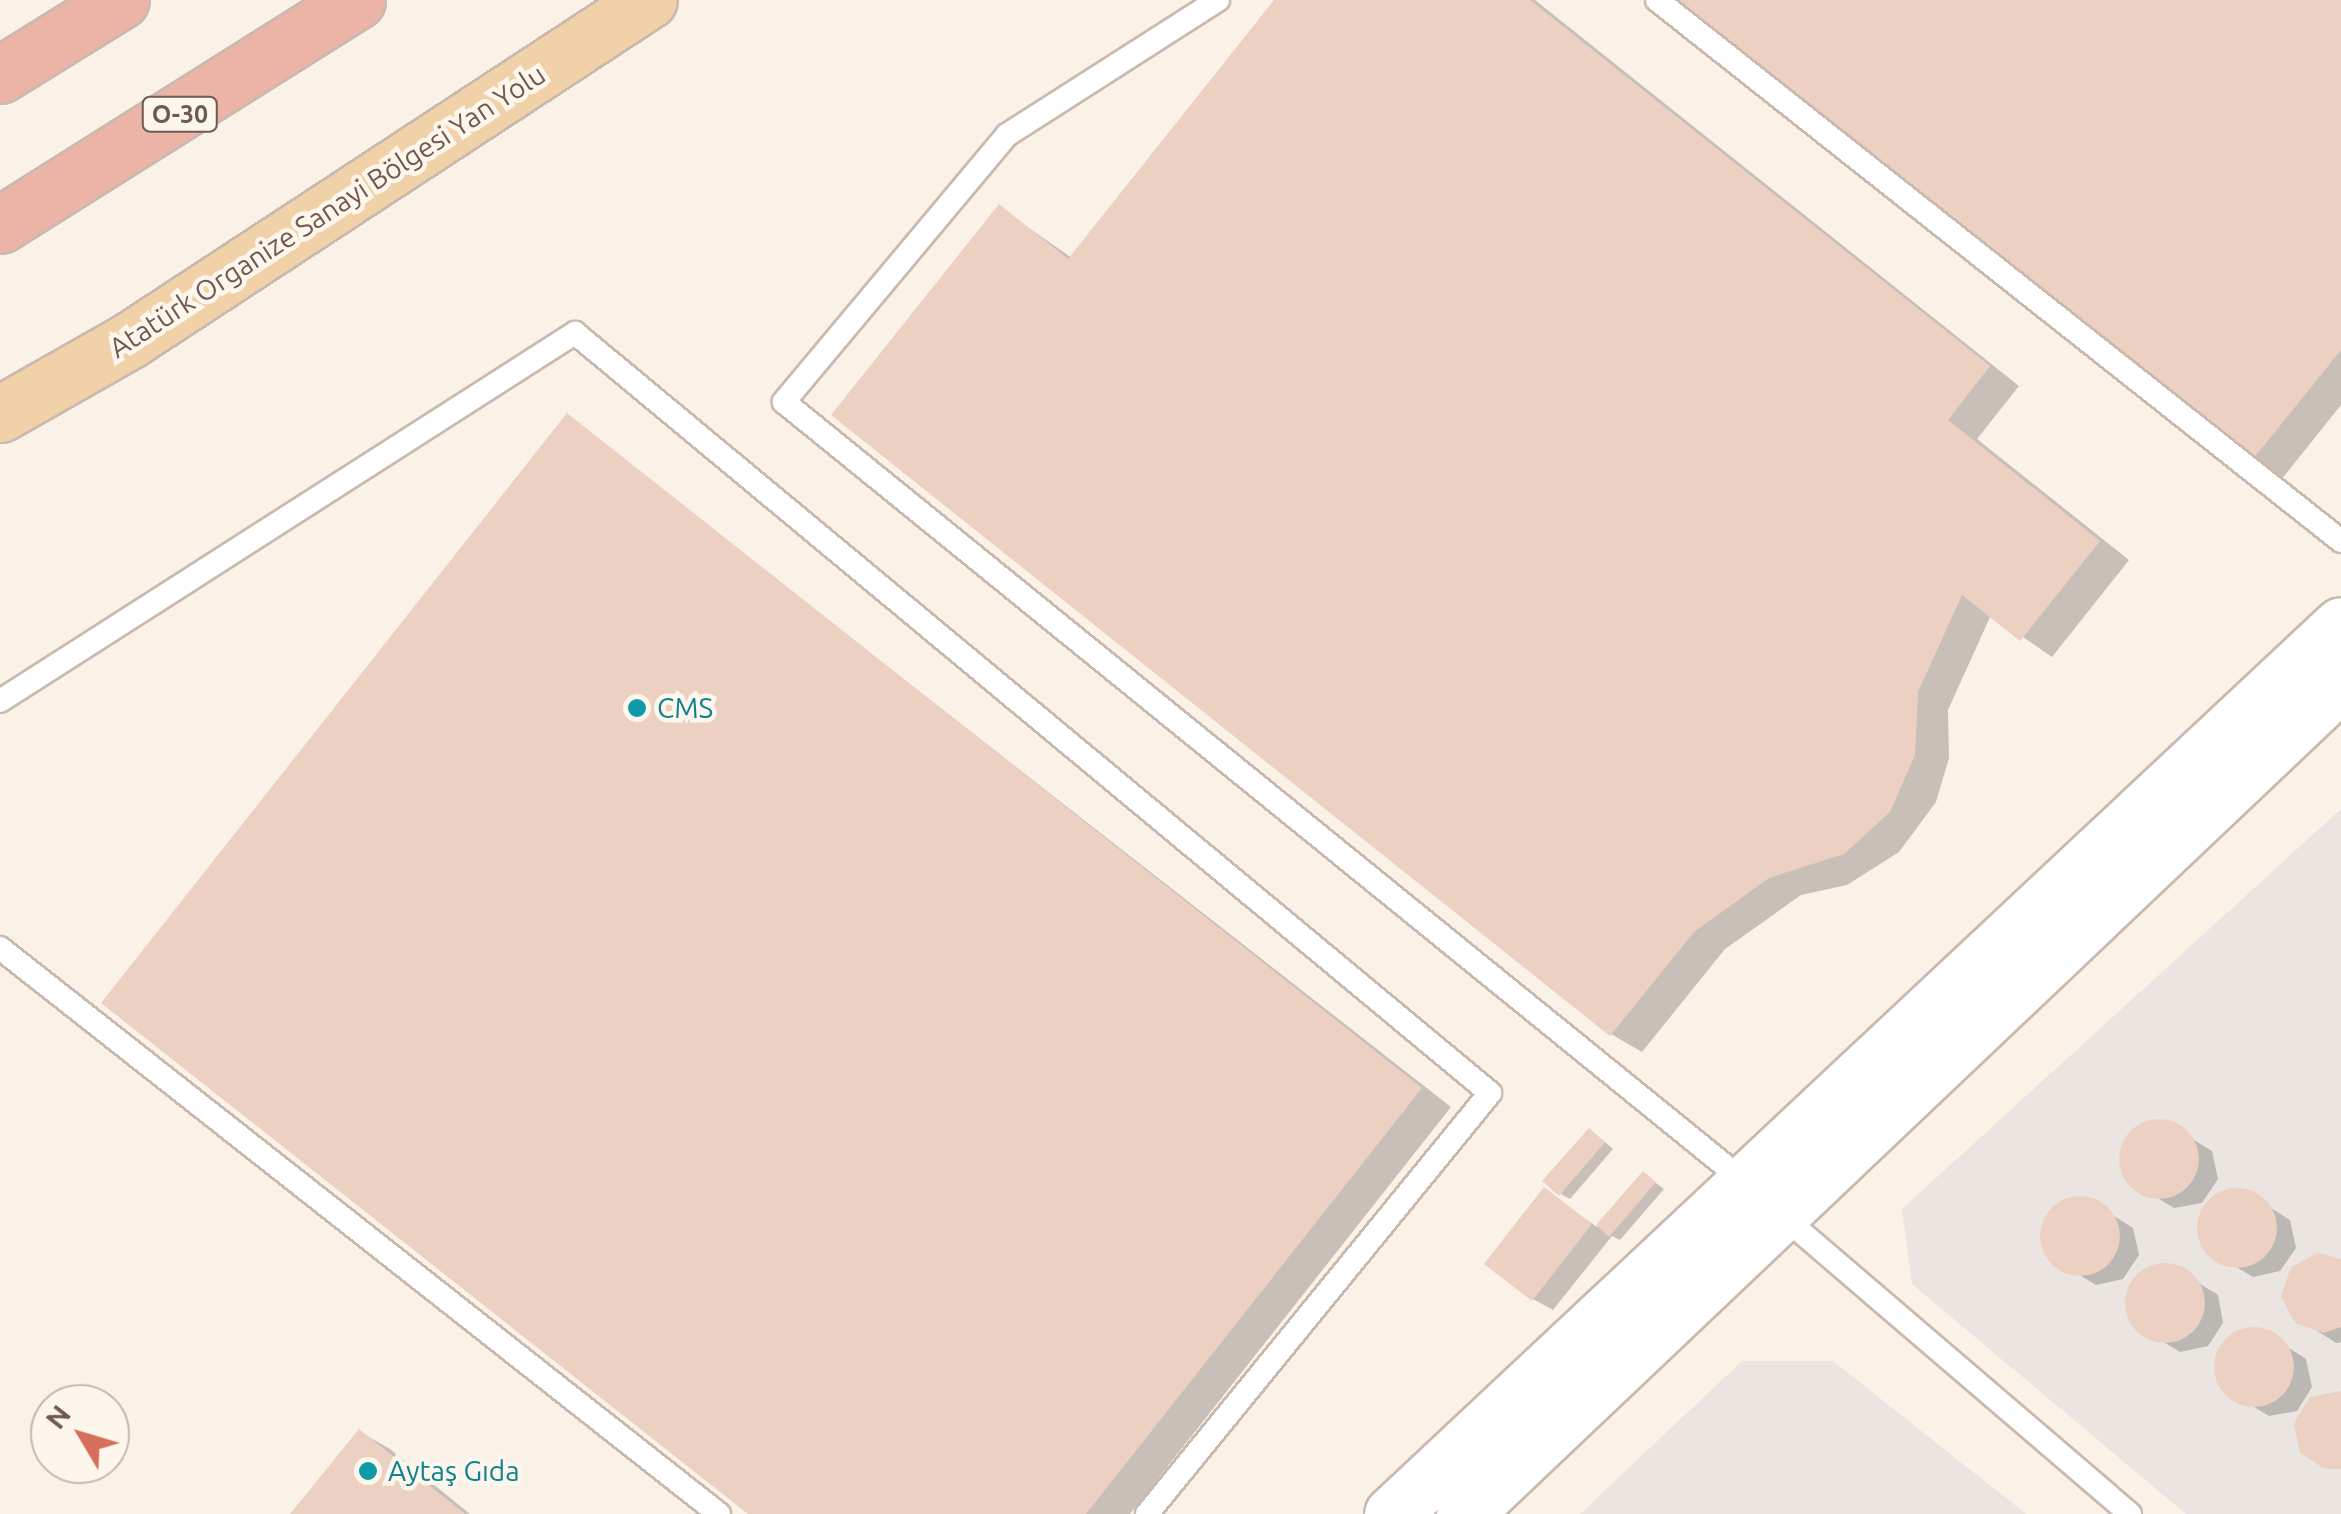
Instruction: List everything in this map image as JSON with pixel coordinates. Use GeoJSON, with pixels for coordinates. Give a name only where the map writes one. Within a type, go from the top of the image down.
{"type":"FeatureCollection","features":[{"type":"Feature","properties":{"kind":"highway"},"geometry":{"type":"LineString","coordinates":[[0,74],[121,0]]}},
{"type":"Feature","properties":{"kind":"highway","name":"O-30"},"geometry":{"type":"LineString","coordinates":[[0,225],[358,0]]}},
{"type":"Feature","properties":{"kind":"main road","name":"Atatürk Organize Sanayi Bölgesi Yan Yolu"},"geometry":{"type":"LineString","coordinates":[[0,414],[130,340],[649,0]]}},
{"type":"Feature","properties":{"kind":"street"},"geometry":{"type":"LineString","coordinates":[[1464,1514],[1765,1200],[2341,625]]}},
{"type":"Feature","properties":{"kind":"street"},"geometry":{"type":"LineString","coordinates":[[1392,1514],[1765,1200],[2341,682]]}},
{"type":"Feature","properties":{"kind":"lane"},"geometry":{"type":"LineString","coordinates":[[1218,0],[1007,135],[784,402],[1765,1200],[2130,1514]]}},
{"type":"Feature","properties":{"kind":"lane"},"geometry":{"type":"LineString","coordinates":[[1657,0],[2341,541]]}},
{"type":"Feature","properties":{"kind":"lane"},"geometry":{"type":"LineString","coordinates":[[0,702],[575,333],[1490,1093],[1147,1514]]}},
{"type":"Feature","properties":{"kind":"lane"},"geometry":{"type":"LineString","coordinates":[[0,948],[719,1514]]}},
{"type":"Feature","properties":{"kind":"shaded area"},"geometry":{"type":"Polygon","coordinates":[[[2341,809],[2341,1514],[2186,1514],[1912,1284],[1902,1209],[2341,809]]]}},
{"type":"Feature","properties":{"kind":"shaded area"},"geometry":{"type":"Polygon","coordinates":[[[1742,1361],[1833,1361],[2026,1514],[1580,1514],[1742,1361]]]}},
{"type":"Feature","properties":{"kind":"building"},"geometry":{"type":"Polygon","coordinates":[[[1274,0],[1530,0],[1990,366],[1948,420],[2100,541],[2020,641],[1962,595],[1918,692],[1915,755],[1890,812],[1844,854],[1769,878],[1694,932],[1610,1036],[831,415],[999,204],[1068,259],[1274,0]]]}},
{"type":"Feature","properties":{"kind":"building"},"geometry":{"type":"Polygon","coordinates":[[[1667,0],[2341,0],[2341,350],[2249,464],[1667,0]]]}},
{"type":"Feature","properties":{"kind":"building","name":"CMS"},"geometry":{"type":"Polygon","coordinates":[[[567,413],[1422,1088],[1086,1514],[748,1514],[101,1003],[567,413]]]}},
{"type":"Feature","properties":{"kind":"building"},"geometry":{"type":"Polygon","coordinates":[[[2159,1119],[2174,1122],[2187,1131],[2196,1144],[2196,1174],[2187,1187],[2174,1196],[2159,1199],[2144,1196],[2131,1187],[2122,1174],[2119,1159],[2122,1144],[2131,1131],[2144,1122],[2159,1119]]]}},
{"type":"Feature","properties":{"kind":"building"},"geometry":{"type":"Polygon","coordinates":[[[1589,1128],[1605,1142],[1559,1196],[1542,1181],[1589,1128]]]}},
{"type":"Feature","properties":{"kind":"building"},"geometry":{"type":"Polygon","coordinates":[[[1643,1171],[1656,1182],[1609,1237],[1596,1225],[1643,1171]]]}},
{"type":"Feature","properties":{"kind":"building"},"geometry":{"type":"Polygon","coordinates":[[[1544,1187],[1592,1224],[1532,1301],[1484,1264],[1544,1187]]]}},
{"type":"Feature","properties":{"kind":"building"},"geometry":{"type":"Polygon","coordinates":[[[2237,1188],[2252,1191],[2265,1200],[2274,1213],[2274,1243],[2265,1256],[2252,1265],[2237,1268],[2222,1265],[2209,1256],[2200,1243],[2197,1228],[2200,1213],[2209,1200],[2222,1191],[2237,1188]]]}},
{"type":"Feature","properties":{"kind":"building"},"geometry":{"type":"Polygon","coordinates":[[[2080,1196],[2095,1199],[2108,1208],[2117,1221],[2117,1251],[2108,1264],[2095,1273],[2080,1276],[2065,1273],[2052,1264],[2043,1251],[2040,1236],[2043,1221],[2052,1208],[2065,1199],[2080,1196]]]}},
{"type":"Feature","properties":{"kind":"building"},"geometry":{"type":"Polygon","coordinates":[[[2318,1253],[2341,1259],[2341,1327],[2324,1333],[2295,1323],[2281,1296],[2291,1267],[2318,1253]]]}},
{"type":"Feature","properties":{"kind":"building"},"geometry":{"type":"Polygon","coordinates":[[[2165,1263],[2180,1266],[2193,1275],[2202,1288],[2202,1318],[2193,1331],[2180,1340],[2165,1343],[2150,1340],[2137,1331],[2128,1318],[2125,1303],[2128,1288],[2137,1275],[2150,1266],[2165,1263]]]}},
{"type":"Feature","properties":{"kind":"building"},"geometry":{"type":"Polygon","coordinates":[[[2254,1327],[2269,1330],[2282,1339],[2291,1352],[2291,1382],[2282,1395],[2269,1404],[2254,1407],[2239,1404],[2226,1395],[2217,1382],[2214,1367],[2217,1352],[2226,1339],[2239,1330],[2254,1327]]]}},
{"type":"Feature","properties":{"kind":"building"},"geometry":{"type":"Polygon","coordinates":[[[2341,1391],[2341,1469],[2325,1469],[2300,1453],[2294,1423],[2310,1397],[2341,1391]]]}},
{"type":"Feature","properties":{"kind":"building","name":"Aytaş Gıda"},"geometry":{"type":"Polygon","coordinates":[[[359,1429],[465,1514],[290,1514],[359,1429]]]}},
{"type":"Feature","properties":{"kind":"place","name":"CMS"},"geometry":{"type":"Point","coordinates":[637,708]}},
{"type":"Feature","properties":{"kind":"place","name":"Aytaş Gıda"},"geometry":{"type":"Point","coordinates":[368,1471]}}]}
